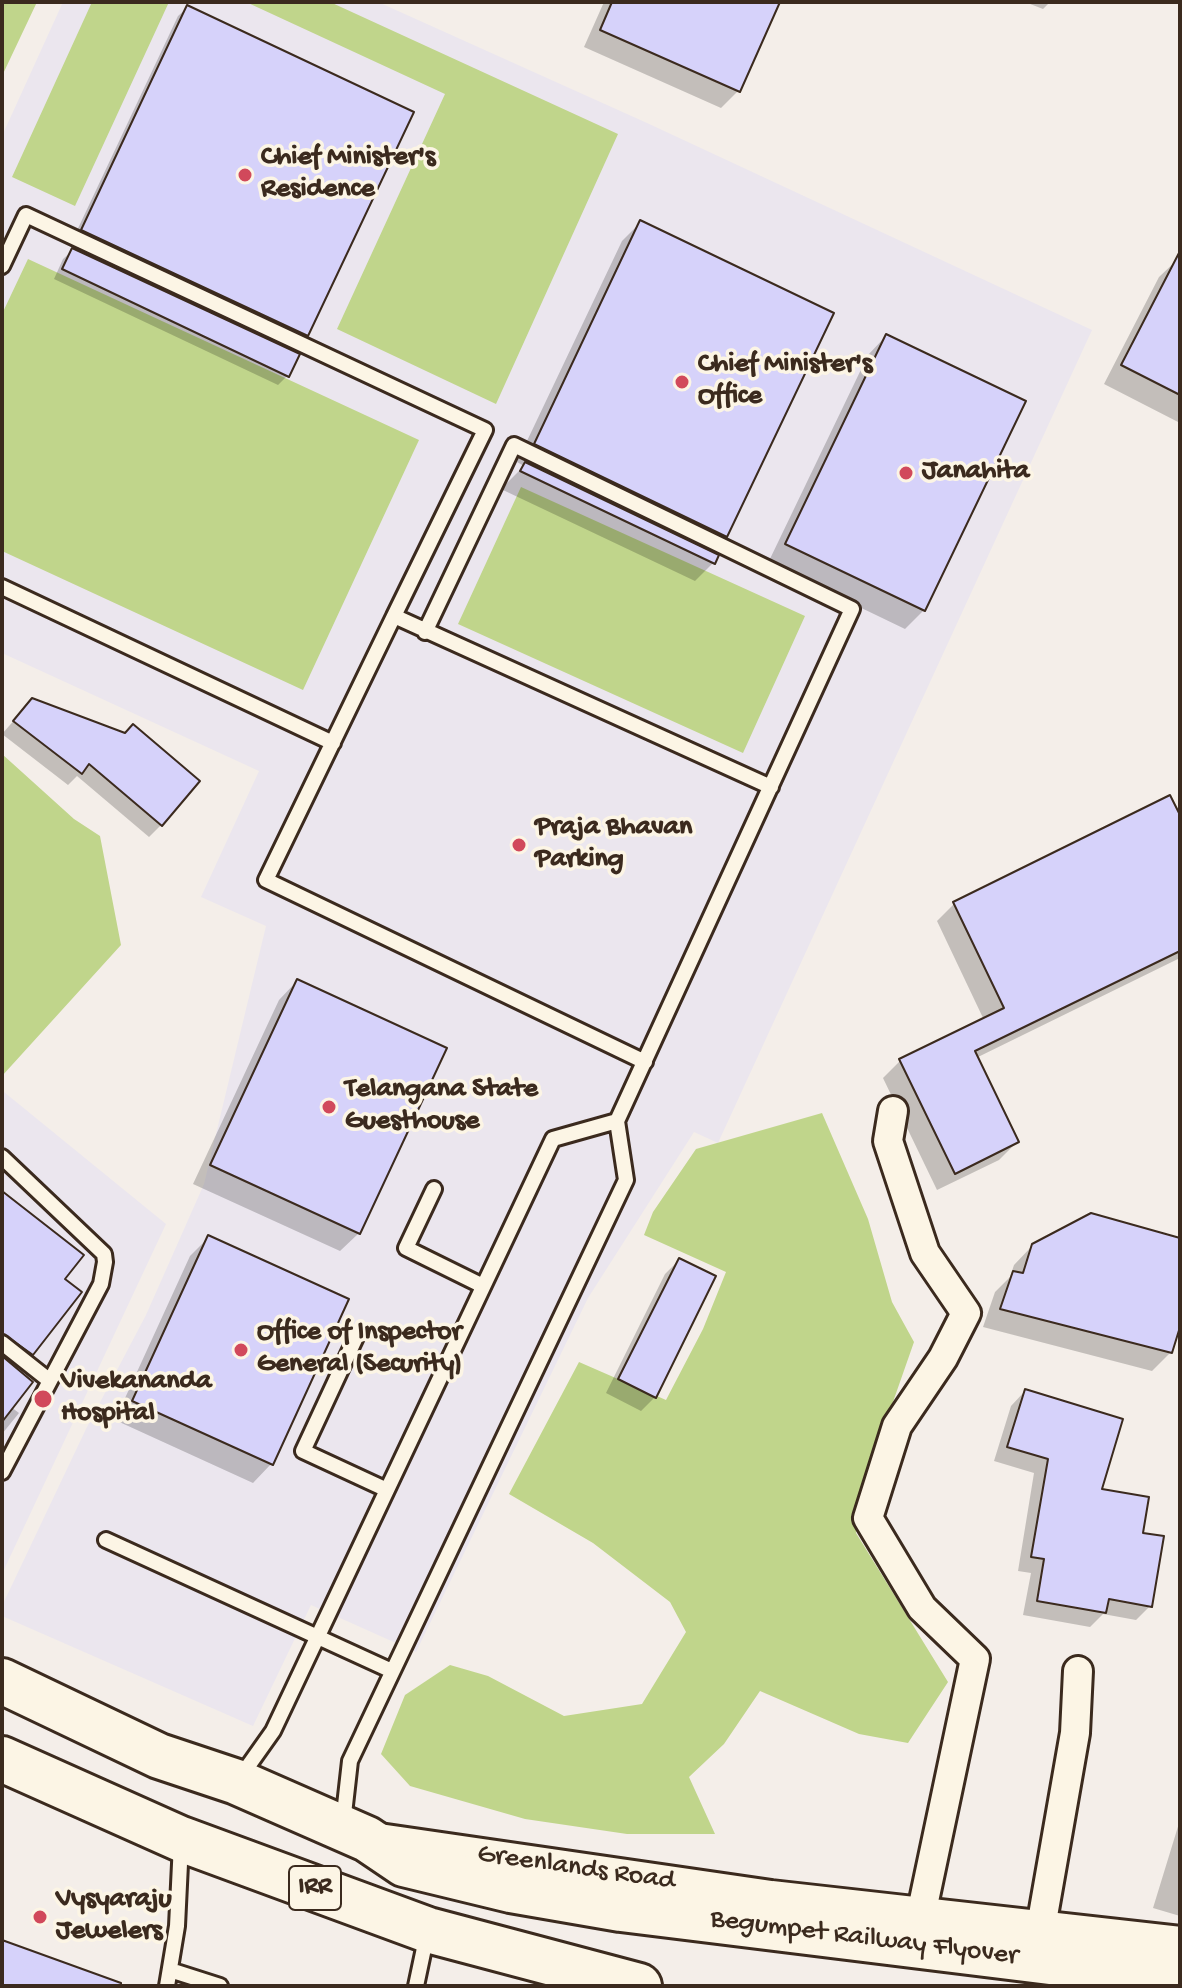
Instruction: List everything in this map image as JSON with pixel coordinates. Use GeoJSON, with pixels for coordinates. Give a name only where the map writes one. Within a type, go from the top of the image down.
{"type":"FeatureCollection","features":[{"type":"Feature","properties":{"kind":"main road","name":"Greenlands Road"},"geometry":{"type":"LineString","coordinates":[[2,1681],[159,1756],[237,1782],[354,1835]]}},
{"type":"Feature","properties":{"kind":"main road","name":"IRR"},"geometry":{"type":"LineString","coordinates":[[2,1759],[181,1839],[428,1930],[639,1986]]}},
{"type":"Feature","properties":{"kind":"main road","name":"Begumpet Railway Flyover"},"geometry":{"type":"LineString","coordinates":[[354,1835],[404,1864],[511,1890],[621,1909],[1180,1978]]}},
{"type":"Feature","properties":{"kind":"street"},"geometry":{"type":"LineString","coordinates":[[893,1111],[888,1141],[925,1253],[966,1313],[943,1358],[897,1426],[868,1518],[922,1608],[975,1659],[921,1915]]}},
{"type":"Feature","properties":{"kind":"street"},"geometry":{"type":"LineString","coordinates":[[1041,1927],[1075,1733],[1078,1671]]}},
{"type":"Feature","properties":{"kind":"street","name":"Greenlands Road"},"geometry":{"type":"LineString","coordinates":[[354,1835],[771,1898],[1180,1944]]}},
{"type":"Feature","properties":{"kind":"lane"},"geometry":{"type":"LineString","coordinates":[[2,266],[26,215],[485,430],[266,880],[645,1062]]}},
{"type":"Feature","properties":{"kind":"lane"},"geometry":{"type":"LineString","coordinates":[[354,1835],[350,1761],[626,1180],[617,1121],[852,609],[514,445],[425,632]]}},
{"type":"Feature","properties":{"kind":"lane"},"geometry":{"type":"LineString","coordinates":[[2,587],[333,743]]}},
{"type":"Feature","properties":{"kind":"lane"},"geometry":{"type":"LineString","coordinates":[[394,616],[771,787]]}},
{"type":"Feature","properties":{"kind":"lane"},"geometry":{"type":"LineString","coordinates":[[237,1782],[273,1731],[553,1139],[617,1121]]}},
{"type":"Feature","properties":{"kind":"lane"},"geometry":{"type":"LineString","coordinates":[[2,1157],[104,1254],[105,1270],[101,1284],[2,1472]]}},
{"type":"Feature","properties":{"kind":"lane"},"geometry":{"type":"LineString","coordinates":[[434,1189],[406,1248],[483,1286]]}},
{"type":"Feature","properties":{"kind":"lane"},"geometry":{"type":"LineString","coordinates":[[357,1335],[303,1451],[385,1489]]}},
{"type":"Feature","properties":{"kind":"lane"},"geometry":{"type":"LineString","coordinates":[[2,1343],[50,1381]]}},
{"type":"Feature","properties":{"kind":"lane"},"geometry":{"type":"LineString","coordinates":[[106,1540],[392,1671]]}},
{"type":"Feature","properties":{"kind":"lane"},"geometry":{"type":"LineString","coordinates":[[167,1986],[177,1926],[181,1839]]}},
{"type":"Feature","properties":{"kind":"lane"},"geometry":{"type":"LineString","coordinates":[[416,1986],[428,1930]]}},
{"type":"Feature","properties":{"kind":"lane"},"geometry":{"type":"LineString","coordinates":[[170,1970],[220,1986]]}},
{"type":"Feature","properties":{"kind":"shaded area"},"geometry":{"type":"Polygon","coordinates":[[[63,2],[378,2],[1092,330],[718,1143],[694,1132],[588,1298],[416,1652],[311,1605],[253,1726],[2,1616],[2,1606],[86,1429],[146,1315],[204,1184],[266,926],[201,897],[259,771],[2,653],[2,136],[63,2]]]}},
{"type":"Feature","properties":{"kind":"shaded area","name":"Vivekananda Hospital"},"geometry":{"type":"Polygon","coordinates":[[[4,1092],[166,1224],[2,1574],[2,1095],[4,1092]]]}},
{"type":"Feature","properties":{"kind":"green space"},"geometry":{"type":"Polygon","coordinates":[[[2,2],[37,2],[2,76],[2,2]]]}},
{"type":"Feature","properties":{"kind":"green space"},"geometry":{"type":"Polygon","coordinates":[[[92,2],[169,2],[75,206],[12,177],[92,2]]]}},
{"type":"Feature","properties":{"kind":"green space"},"geometry":{"type":"Polygon","coordinates":[[[246,2],[330,2],[618,134],[496,404],[337,329],[445,94],[246,2]]]}},
{"type":"Feature","properties":{"kind":"green space"},"geometry":{"type":"Polygon","coordinates":[[[28,259],[419,440],[303,690],[2,551],[2,314],[28,259]]]}},
{"type":"Feature","properties":{"kind":"green space"},"geometry":{"type":"Polygon","coordinates":[[[521,487],[805,616],[743,753],[458,624],[521,487]]]}},
{"type":"Feature","properties":{"kind":"green space"},"geometry":{"type":"Polygon","coordinates":[[[2,754],[74,819],[100,836],[121,945],[2,1076],[2,754]]]}},
{"type":"Feature","properties":{"kind":"green space"},"geometry":{"type":"Polygon","coordinates":[[[822,1113],[868,1219],[892,1302],[914,1342],[867,1476],[856,1533],[948,1682],[908,1743],[859,1734],[760,1691],[724,1744],[689,1777],[715,1834],[627,1834],[525,1819],[410,1786],[381,1754],[405,1695],[450,1665],[488,1676],[564,1716],[642,1704],[686,1632],[670,1602],[593,1543],[509,1494],[579,1362],[666,1400],[703,1329],[726,1272],[644,1235],[653,1212],[696,1149],[822,1113]]]}},
{"type":"Feature","properties":{"kind":"building"},"geometry":{"type":"Polygon","coordinates":[[[612,2],[780,2],[740,92],[600,30],[612,2]]]}},
{"type":"Feature","properties":{"kind":"building","name":"Chief Minister's Residence"},"geometry":{"type":"Polygon","coordinates":[[[187,5],[414,112],[308,336],[81,230],[187,5]]]}},
{"type":"Feature","properties":{"kind":"building","name":"Chief Minister's Office"},"geometry":{"type":"Polygon","coordinates":[[[640,220],[834,313],[727,537],[534,444],[640,220]]]}},
{"type":"Feature","properties":{"kind":"building"},"geometry":{"type":"Polygon","coordinates":[[[72,248],[300,354],[289,377],[62,269],[72,248]]]}},
{"type":"Feature","properties":{"kind":"building"},"geometry":{"type":"Polygon","coordinates":[[[1180,251],[1180,395],[1121,365],[1180,251]]]}},
{"type":"Feature","properties":{"kind":"building","name":"Janahita"},"geometry":{"type":"Polygon","coordinates":[[[886,334],[1026,401],[925,611],[785,544],[886,334]]]}},
{"type":"Feature","properties":{"kind":"building"},"geometry":{"type":"Polygon","coordinates":[[[525,462],[719,555],[715,564],[520,471],[525,462]]]}},
{"type":"Feature","properties":{"kind":"building"},"geometry":{"type":"Polygon","coordinates":[[[32,698],[125,733],[133,724],[200,781],[162,826],[89,764],[82,774],[13,721],[32,698]]]}},
{"type":"Feature","properties":{"kind":"building"},"geometry":{"type":"Polygon","coordinates":[[[1170,795],[1180,815],[1180,951],[975,1051],[1019,1142],[955,1174],[899,1059],[1004,1008],[953,902],[1170,795]]]}},
{"type":"Feature","properties":{"kind":"building","name":"Telangana State Guesthouse"},"geometry":{"type":"Polygon","coordinates":[[[297,979],[447,1048],[360,1234],[210,1165],[297,979]]]}},
{"type":"Feature","properties":{"kind":"building"},"geometry":{"type":"Polygon","coordinates":[[[2,1191],[84,1255],[65,1279],[82,1292],[33,1355],[2,1333],[2,1191]]]}},
{"type":"Feature","properties":{"kind":"building"},"geometry":{"type":"Polygon","coordinates":[[[1091,1213],[1180,1238],[1180,1327],[1172,1353],[1000,1309],[1013,1271],[1023,1273],[1032,1244],[1091,1213]]]}},
{"type":"Feature","properties":{"kind":"building","name":"Office of Inspector General (Security)"},"geometry":{"type":"Polygon","coordinates":[[[208,1235],[349,1299],[273,1465],[132,1401],[208,1235]]]}},
{"type":"Feature","properties":{"kind":"building"},"geometry":{"type":"Polygon","coordinates":[[[679,1258],[716,1276],[656,1398],[618,1379],[679,1258]]]}},
{"type":"Feature","properties":{"kind":"building"},"geometry":{"type":"Polygon","coordinates":[[[2,1356],[33,1382],[2,1422],[2,1356]]]}},
{"type":"Feature","properties":{"kind":"building"},"geometry":{"type":"Polygon","coordinates":[[[1025,1389],[1123,1419],[1102,1489],[1149,1497],[1143,1533],[1164,1536],[1152,1607],[1109,1599],[1106,1613],[1037,1601],[1044,1559],[1031,1557],[1048,1459],[1007,1447],[1025,1389]]]}},
{"type":"Feature","properties":{"kind":"building"},"geometry":{"type":"Polygon","coordinates":[[[2,1940],[121,1983],[121,1986],[2,1986],[2,1940]]]}},
{"type":"Feature","properties":{"kind":"place","name":"Chief Minister's Residence"},"geometry":{"type":"Point","coordinates":[245,175]}},
{"type":"Feature","properties":{"kind":"place","name":"Chief Minister's Office"},"geometry":{"type":"Point","coordinates":[682,382]}},
{"type":"Feature","properties":{"kind":"place","name":"Janahita"},"geometry":{"type":"Point","coordinates":[906,473]}},
{"type":"Feature","properties":{"kind":"place","name":"Praja Bhavan Parking"},"geometry":{"type":"Point","coordinates":[519,845]}},
{"type":"Feature","properties":{"kind":"place","name":"Telangana State Guesthouse"},"geometry":{"type":"Point","coordinates":[329,1107]}},
{"type":"Feature","properties":{"kind":"place","name":"Office of Inspector General (Security)"},"geometry":{"type":"Point","coordinates":[241,1350]}},
{"type":"Feature","properties":{"kind":"place","name":"Vivekananda Hospital"},"geometry":{"type":"Point","coordinates":[43,1399]}},
{"type":"Feature","properties":{"kind":"place","name":"Vysyaraju Jewelers"},"geometry":{"type":"Point","coordinates":[40,1917]}}]}
